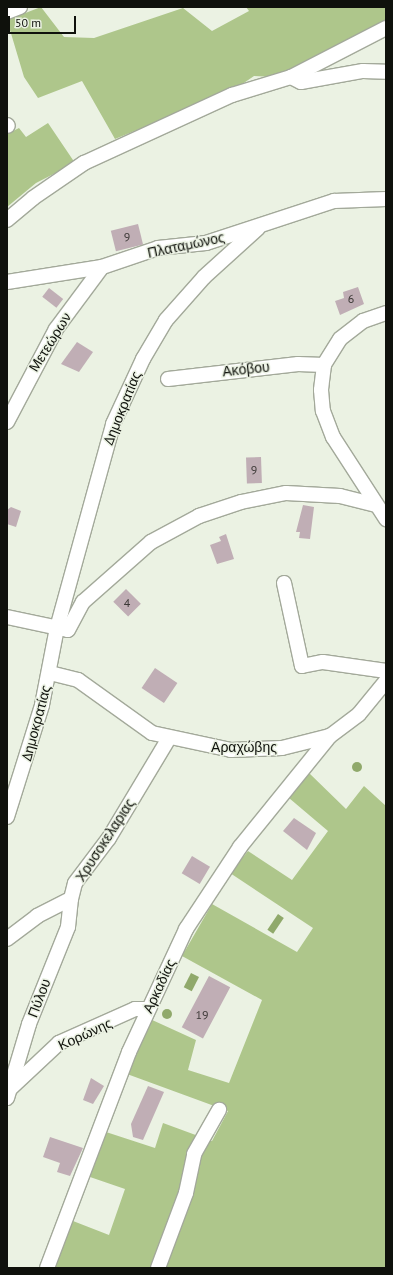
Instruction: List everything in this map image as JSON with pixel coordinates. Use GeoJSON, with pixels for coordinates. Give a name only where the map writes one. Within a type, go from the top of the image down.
{"type":"FeatureCollection","features":[{"type":"Feature","properties":{"kind":"street"},"geometry":{"type":"LineString","coordinates":[[7,12],[20,7]]}},
{"type":"Feature","properties":{"kind":"street"},"geometry":{"type":"LineString","coordinates":[[7,220],[32,198],[84,163],[225,98],[291,77],[386,28]]}},
{"type":"Feature","properties":{"kind":"street"},"geometry":{"type":"LineString","coordinates":[[291,77],[300,82],[363,71],[386,72]]}},
{"type":"Feature","properties":{"kind":"street","name":"Πλαταμώνος"},"geometry":{"type":"LineString","coordinates":[[7,282],[102,267],[158,248],[206,243],[258,228],[334,201],[386,199]]}},
{"type":"Feature","properties":{"kind":"street","name":"Δημοκρατίας"},"geometry":{"type":"LineString","coordinates":[[7,817],[50,673],[57,628],[111,431],[128,388],[170,315],[204,277],[258,228]]}},
{"type":"Feature","properties":{"kind":"street","name":"Μετεώρων"},"geometry":{"type":"LineString","coordinates":[[7,422],[56,329],[102,267]]}},
{"type":"Feature","properties":{"kind":"street"},"geometry":{"type":"LineString","coordinates":[[386,313],[351,329],[331,351],[324,365],[321,390],[326,422],[386,519]]}},
{"type":"Feature","properties":{"kind":"street","name":"Ακόβου"},"geometry":{"type":"LineString","coordinates":[[168,379],[298,364],[324,365]]}},
{"type":"Feature","properties":{"kind":"street"},"geometry":{"type":"LineString","coordinates":[[7,617],[68,630],[83,602],[151,542],[200,516],[242,502],[286,493],[340,496],[376,505]]}},
{"type":"Feature","properties":{"kind":"street"},"geometry":{"type":"LineString","coordinates":[[284,582],[302,666],[326,662],[386,671]]}},
{"type":"Feature","properties":{"kind":"street","name":"Αραχώβης"},"geometry":{"type":"LineString","coordinates":[[50,673],[78,680],[135,724],[169,738],[210,748],[241,750],[294,746],[330,736],[359,714],[386,681]]}},
{"type":"Feature","properties":{"kind":"street","name":"Αρκαδίας"},"geometry":{"type":"LineString","coordinates":[[47,1268],[148,1009],[194,914],[240,847],[330,736]]}},
{"type":"Feature","properties":{"kind":"street","name":"Χρυσοκελαριας"},"geometry":{"type":"LineString","coordinates":[[7,939],[41,914],[71,899],[79,878],[109,838],[169,738]]}},
{"type":"Feature","properties":{"kind":"street","name":"Πύλου"},"geometry":{"type":"LineString","coordinates":[[9,1093],[29,1024],[68,927],[71,899]]}},
{"type":"Feature","properties":{"kind":"street","name":"Κορώνης"},"geometry":{"type":"LineString","coordinates":[[9,1093],[59,1043],[135,1009],[148,1009]]}},
{"type":"Feature","properties":{"kind":"street"},"geometry":{"type":"LineString","coordinates":[[158,1268],[186,1193],[194,1154],[219,1110]]}},
{"type":"Feature","properties":{"kind":"shaded area"},"geometry":{"type":"Polygon","coordinates":[[[41,7],[64,37],[94,38],[183,8],[212,31],[249,11],[246,7],[386,7],[386,21],[275,77],[254,76],[232,91],[115,139],[82,81],[38,98],[24,77],[7,20],[41,7]]]}},
{"type":"Feature","properties":{"kind":"shaded area"},"geometry":{"type":"Polygon","coordinates":[[[48,123],[75,163],[36,183],[7,207],[7,134],[19,128],[26,137],[48,123]]]}},
{"type":"Feature","properties":{"kind":"shaded area"},"geometry":{"type":"Polygon","coordinates":[[[355,762],[359,762],[361,763],[361,771],[355,772],[352,769],[352,765],[355,762]]]}},
{"type":"Feature","properties":{"kind":"shaded area"},"geometry":{"type":"Polygon","coordinates":[[[308,772],[346,809],[364,786],[386,806],[386,1268],[51,1268],[73,1221],[109,1235],[125,1189],[90,1177],[106,1132],[155,1148],[163,1123],[212,1141],[228,1111],[127,1074],[150,1019],[196,1040],[188,1070],[229,1083],[262,1000],[182,956],[212,904],[297,952],[313,928],[230,873],[248,851],[292,880],[328,831],[289,798],[308,772]]]}},
{"type":"Feature","properties":{"kind":"shaded area"},"geometry":{"type":"Polygon","coordinates":[[[278,914],[284,918],[273,934],[267,930],[278,914]]]}},
{"type":"Feature","properties":{"kind":"shaded area"},"geometry":{"type":"Polygon","coordinates":[[[191,973],[199,977],[192,991],[184,987],[191,973]]]}},
{"type":"Feature","properties":{"kind":"shaded area"},"geometry":{"type":"Polygon","coordinates":[[[165,1009],[169,1009],[171,1010],[171,1018],[165,1019],[162,1016],[162,1012],[165,1009]]]}},
{"type":"Feature","properties":{"kind":"building"},"geometry":{"type":"Polygon","coordinates":[[[138,224],[143,244],[116,251],[111,231],[138,224]]]}},
{"type":"Feature","properties":{"kind":"building"},"geometry":{"type":"Polygon","coordinates":[[[358,287],[364,304],[340,315],[335,301],[344,298],[343,292],[358,287]]]}},
{"type":"Feature","properties":{"kind":"building"},"geometry":{"type":"Polygon","coordinates":[[[49,288],[63,299],[56,308],[42,297],[49,288]]]}},
{"type":"Feature","properties":{"kind":"building"},"geometry":{"type":"Polygon","coordinates":[[[77,342],[93,352],[79,372],[61,364],[77,342]]]}},
{"type":"Feature","properties":{"kind":"building"},"geometry":{"type":"Polygon","coordinates":[[[261,457],[262,483],[247,484],[246,458],[261,457]]]}},
{"type":"Feature","properties":{"kind":"building"},"geometry":{"type":"Polygon","coordinates":[[[303,505],[314,507],[310,539],[299,538],[300,532],[296,532],[303,505]]]}},
{"type":"Feature","properties":{"kind":"building"},"geometry":{"type":"Polygon","coordinates":[[[11,507],[21,511],[16,527],[7,524],[7,510],[11,507]]]}},
{"type":"Feature","properties":{"kind":"building"},"geometry":{"type":"Polygon","coordinates":[[[226,534],[234,559],[217,564],[210,545],[221,541],[219,537],[226,534]]]}},
{"type":"Feature","properties":{"kind":"building"},"geometry":{"type":"Polygon","coordinates":[[[126,589],[141,604],[128,617],[113,602],[126,589]]]}},
{"type":"Feature","properties":{"kind":"building"},"geometry":{"type":"Polygon","coordinates":[[[155,668],[177,683],[164,703],[142,688],[155,668]]]}},
{"type":"Feature","properties":{"kind":"building"},"geometry":{"type":"Polygon","coordinates":[[[294,818],[316,833],[307,850],[283,831],[294,818]]]}},
{"type":"Feature","properties":{"kind":"building"},"geometry":{"type":"Polygon","coordinates":[[[192,856],[210,867],[200,884],[182,873],[192,856]]]}},
{"type":"Feature","properties":{"kind":"building"},"geometry":{"type":"Polygon","coordinates":[[[209,976],[230,987],[203,1038],[182,1027],[209,976]]]}},
{"type":"Feature","properties":{"kind":"building"},"geometry":{"type":"Polygon","coordinates":[[[91,1078],[104,1086],[93,1104],[83,1100],[91,1078]]]}},
{"type":"Feature","properties":{"kind":"building"},"geometry":{"type":"Polygon","coordinates":[[[148,1086],[164,1092],[143,1140],[133,1137],[131,1124],[148,1086]]]}},
{"type":"Feature","properties":{"kind":"building"},"geometry":{"type":"Polygon","coordinates":[[[50,1137],[83,1148],[70,1176],[57,1172],[60,1163],[43,1157],[50,1137]]]}}]}
